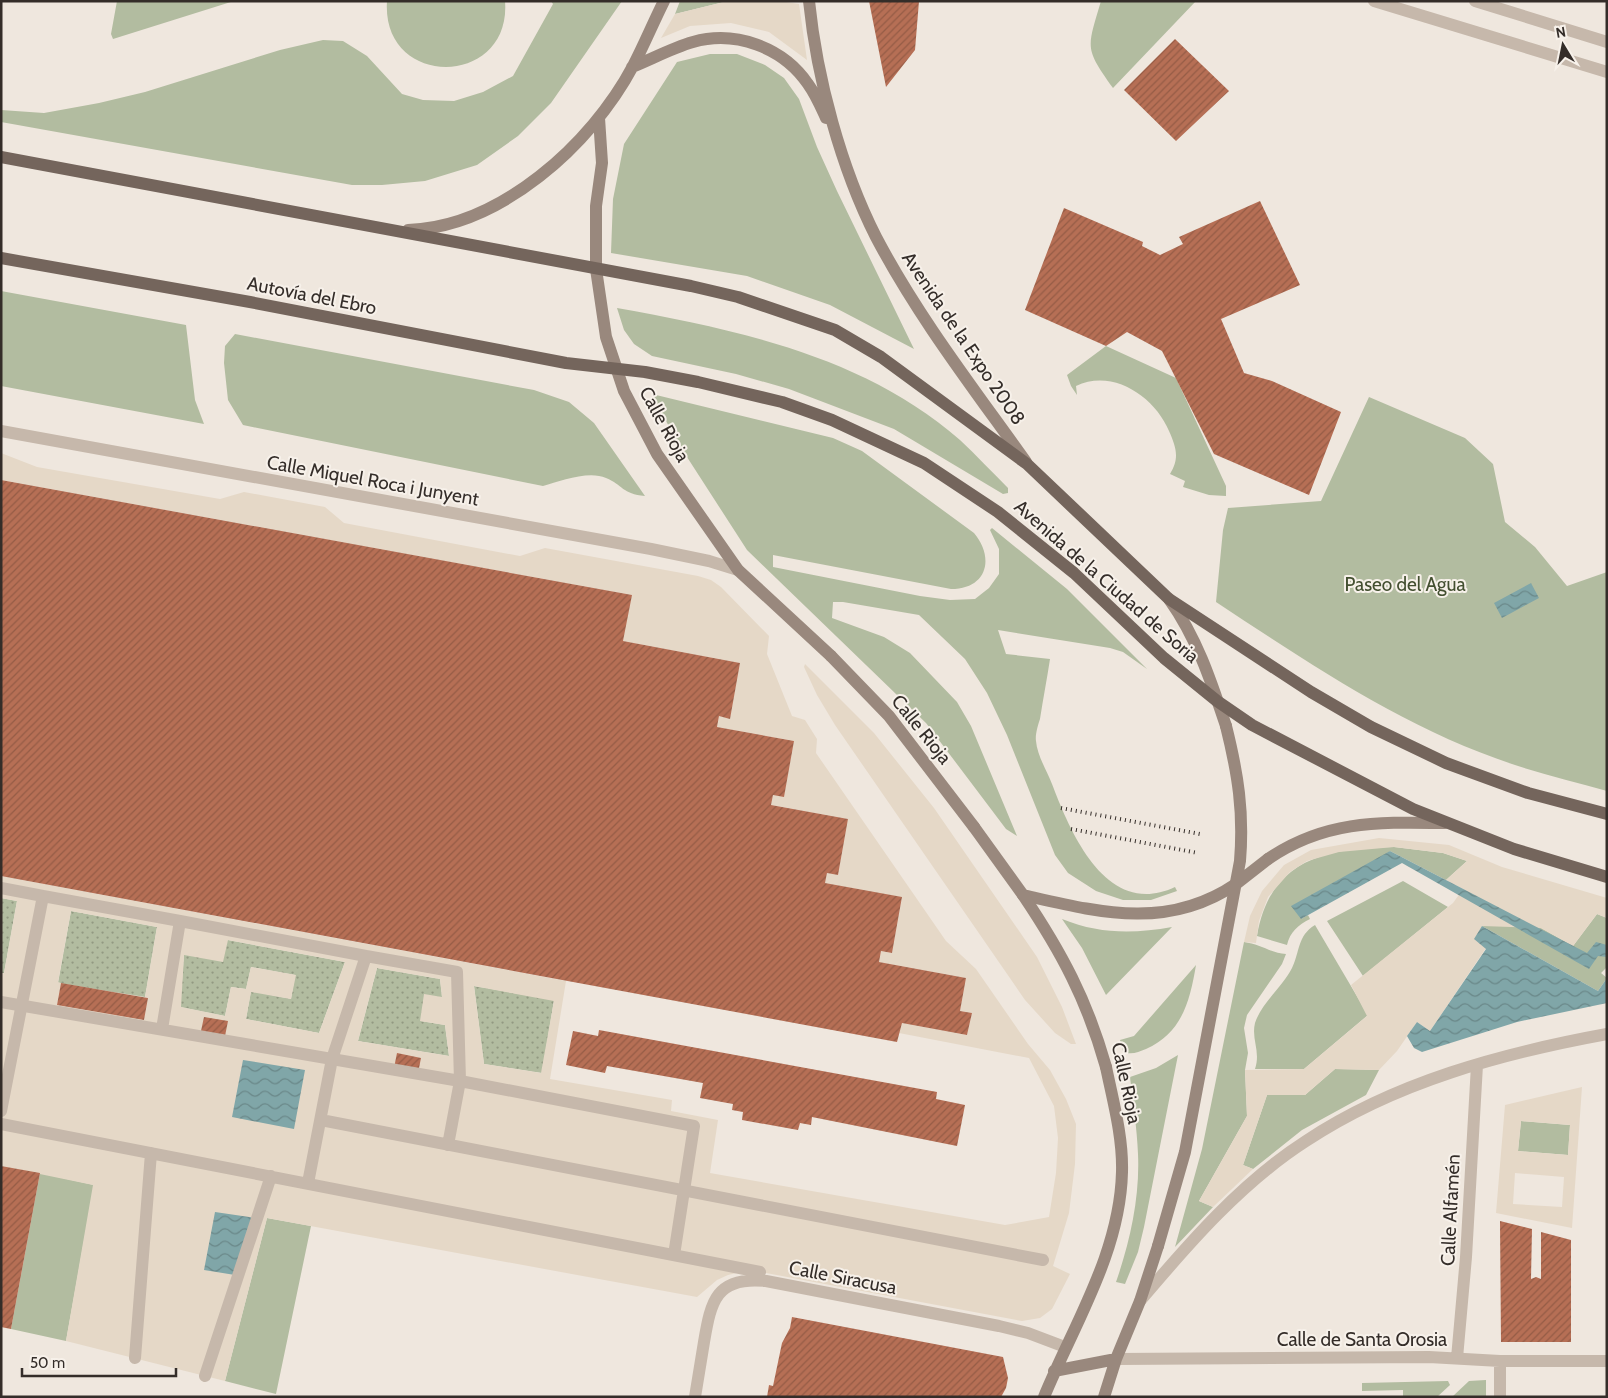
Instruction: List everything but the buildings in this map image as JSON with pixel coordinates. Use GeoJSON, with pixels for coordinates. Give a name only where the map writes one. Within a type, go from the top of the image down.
{"type":"FeatureCollection","features":[{"type":"Feature","properties":{"kind":"main road"},"geometry":{"type":"LineString","coordinates":[[388,231],[423,230],[466,219],[509,198],[549,168],[599,118],[632,67],[664,1]]}},
{"type":"Feature","properties":{"kind":"main road"},"geometry":{"type":"LineString","coordinates":[[810,1],[821,95]]}},
{"type":"Feature","properties":{"kind":"main road"},"geometry":{"type":"LineString","coordinates":[[632,67],[692,42],[719,38],[737,39],[759,45],[787,62],[821,95]]}},
{"type":"Feature","properties":{"kind":"main road","name":"Avenida de la Expo 2008"},"geometry":{"type":"LineString","coordinates":[[821,95],[852,184],[876,236],[912,299],[1027,464]]}},
{"type":"Feature","properties":{"kind":"main road","name":"Calle Rioja"},"geometry":{"type":"LineString","coordinates":[[599,118],[602,163],[596,214],[596,269],[602,320],[616,370],[632,409],[657,454],[738,570],[832,656],[889,716],[934,771],[1023,895],[1064,958],[1086,1004],[1106,1067],[1117,1124],[1122,1170],[1121,1197],[1110,1246],[1044,1397]]}},
{"type":"Feature","properties":{"kind":"main road"},"geometry":{"type":"LineString","coordinates":[[1,157],[596,269]]}},
{"type":"Feature","properties":{"kind":"main road","name":"Autovía del Ebro"},"geometry":{"type":"LineString","coordinates":[[1,258],[250,302],[566,363],[616,370]]}},
{"type":"Feature","properties":{"kind":"main road","name":"Avenida de la Ciudad de Soria"},"geometry":{"type":"LineString","coordinates":[[596,269],[691,286],[746,300],[835,330],[881,357],[1027,464],[1169,599],[1280,673],[1371,727],[1446,763],[1528,793],[1607,814]]}},
{"type":"Feature","properties":{"kind":"main road","name":"Avenida de la Ciudad de Soria"},"geometry":{"type":"LineString","coordinates":[[616,370],[645,372],[745,392],[782,402],[832,420],[924,463],[998,512],[1074,573],[1164,658],[1217,701],[1252,724],[1360,783],[1445,823],[1514,849],[1607,877]]}},
{"type":"Feature","properties":{"kind":"main road"},"geometry":{"type":"LineString","coordinates":[[1104,1397],[1158,1246],[1185,1152],[1236,884],[1241,841],[1241,804],[1226,726],[1200,652],[1189,629],[1169,599]]}},
{"type":"Feature","properties":{"kind":"main road","name":"Avenida de la Ciudad de Soria"},"geometry":{"type":"LineString","coordinates":[[1023,895],[1088,910],[1132,914],[1158,913],[1199,904],[1236,884],[1268,858],[1304,838],[1333,830],[1386,823],[1445,823]]}},
{"type":"Feature","properties":{"kind":"main road"},"geometry":{"type":"LineString","coordinates":[[1054,1371],[1116,1359]]}},
{"type":"Feature","properties":{"kind":"street"},"geometry":{"type":"LineString","coordinates":[[1374,1],[1607,72]]}},
{"type":"Feature","properties":{"kind":"street"},"geometry":{"type":"LineString","coordinates":[[1475,1],[1607,42]]}},
{"type":"Feature","properties":{"kind":"street","name":"Calle Miquel Roca i Junyent"},"geometry":{"type":"LineString","coordinates":[[1,430],[651,549],[709,561],[738,570]]}},
{"type":"Feature","properties":{"kind":"street"},"geometry":{"type":"LineString","coordinates":[[1,888],[456,972],[460,1081],[448,1144]]}},
{"type":"Feature","properties":{"kind":"street"},"geometry":{"type":"LineString","coordinates":[[1,1111],[43,896]]}},
{"type":"Feature","properties":{"kind":"street"},"geometry":{"type":"LineString","coordinates":[[162,1029],[180,920]]}},
{"type":"Feature","properties":{"kind":"street"},"geometry":{"type":"LineString","coordinates":[[308,1183],[332,1059],[366,956]]}},
{"type":"Feature","properties":{"kind":"street"},"geometry":{"type":"LineString","coordinates":[[1,1002],[460,1081],[694,1126],[674,1255]]}},
{"type":"Feature","properties":{"kind":"street"},"geometry":{"type":"LineString","coordinates":[[1140,1300],[1208,1225],[1261,1175],[1304,1142],[1368,1106],[1477,1065],[1532,1050],[1607,1034]]}},
{"type":"Feature","properties":{"kind":"street","name":"Calle Alfamén"},"geometry":{"type":"LineString","coordinates":[[1457,1358],[1465,1276],[1477,1065]]}},
{"type":"Feature","properties":{"kind":"street"},"geometry":{"type":"LineString","coordinates":[[321,1120],[1043,1260]]}},
{"type":"Feature","properties":{"kind":"street"},"geometry":{"type":"LineString","coordinates":[[1,1124],[760,1272]]}},
{"type":"Feature","properties":{"kind":"street"},"geometry":{"type":"LineString","coordinates":[[135,1358],[151,1153]]}},
{"type":"Feature","properties":{"kind":"street"},"geometry":{"type":"LineString","coordinates":[[205,1376],[271,1176]]}},
{"type":"Feature","properties":{"kind":"street","name":"Calle Siracusa"},"geometry":{"type":"LineString","coordinates":[[695,1397],[713,1302],[728,1287],[741,1281],[766,1281],[999,1326],[1033,1335],[1065,1347]]}},
{"type":"Feature","properties":{"kind":"street","name":"Calle de Santa Orosia"},"geometry":{"type":"LineString","coordinates":[[1116,1359],[1457,1358],[1500,1361],[1607,1361]]}},
{"type":"Feature","properties":{"kind":"street"},"geometry":{"type":"LineString","coordinates":[[1500,1361],[1500,1397]]}},
{"type":"Feature","properties":{"kind":"green space"},"geometry":{"type":"Polygon","coordinates":[[[117,1],[234,1],[113,39],[111,34],[117,1]]]}},
{"type":"Feature","properties":{"kind":"green space"},"geometry":{"type":"Polygon","coordinates":[[[387,1],[505,1],[502,30],[489,50],[469,63],[446,67],[424,63],[404,51],[391,30],[387,1]]]}},
{"type":"Feature","properties":{"kind":"green space"},"geometry":{"type":"Polygon","coordinates":[[[551,1],[622,1],[551,103],[518,136],[477,165],[425,181],[382,185],[352,185],[1,122],[1,110],[44,113],[99,103],[145,92],[280,50],[323,40],[343,41],[367,56],[402,94],[423,100],[454,101],[483,92],[513,76],[553,4],[551,1]]]}},
{"type":"Feature","properties":{"kind":"green space"},"geometry":{"type":"Polygon","coordinates":[[[680,1],[728,1],[675,14],[680,1]]]}},
{"type":"Feature","properties":{"kind":"green space"},"geometry":{"type":"Polygon","coordinates":[[[1101,1],[1196,1],[1113,88],[1097,64],[1091,47],[1093,29],[1101,1]]]}},
{"type":"Feature","properties":{"kind":"green space"},"geometry":{"type":"Polygon","coordinates":[[[710,54],[737,54],[765,65],[784,78],[799,99],[817,147],[837,191],[914,349],[830,305],[747,276],[611,253],[613,199],[624,144],[677,62],[710,54]]]}},
{"type":"Feature","properties":{"kind":"green space"},"geometry":{"type":"Polygon","coordinates":[[[1,291],[186,325],[195,400],[204,424],[1,386],[1,291]]]}},
{"type":"Feature","properties":{"kind":"green space"},"geometry":{"type":"Polygon","coordinates":[[[617,308],[753,337],[841,367],[883,387],[923,411],[960,440],[1008,488],[1008,493],[1003,494],[894,429],[789,389],[736,374],[652,356],[634,344],[624,330],[617,308]]]}},
{"type":"Feature","properties":{"kind":"green space"},"geometry":{"type":"Polygon","coordinates":[[[235,334],[534,390],[569,402],[594,423],[645,496],[627,491],[612,481],[599,476],[574,477],[543,486],[243,425],[228,400],[224,363],[225,346],[235,334]]]}},
{"type":"Feature","properties":{"kind":"green space"},"geometry":{"type":"Polygon","coordinates":[[[1106,346],[1176,378],[1226,486],[1226,496],[1209,495],[1183,487],[1185,481],[1170,474],[1176,458],[1174,442],[1163,419],[1143,397],[1118,383],[1104,381],[1090,381],[1076,386],[1077,395],[1067,375],[1106,346]]]}},
{"type":"Feature","properties":{"kind":"green space"},"geometry":{"type":"Polygon","coordinates":[[[652,394],[833,438],[862,451],[974,533],[981,543],[985,562],[980,578],[973,584],[963,588],[951,589],[773,555],[773,567],[920,596],[950,600],[975,599],[989,588],[999,574],[999,549],[990,530],[992,528],[1067,589],[1147,669],[1123,652],[1110,648],[998,630],[1006,654],[1050,659],[1036,736],[1040,757],[1081,847],[1095,866],[1111,882],[1130,891],[1151,894],[1175,887],[1177,891],[1151,900],[1123,900],[1096,891],[1068,873],[1055,855],[1007,735],[987,693],[965,659],[919,615],[833,602],[832,618],[884,637],[910,653],[957,702],[971,726],[1017,836],[1006,829],[926,723],[747,550],[676,440],[652,394]]]}},
{"type":"Feature","properties":{"kind":"green space","name":"Paseo del Agua"},"geometry":{"type":"Polygon","coordinates":[[[1369,397],[1465,438],[1493,464],[1505,522],[1535,547],[1567,586],[1607,572],[1607,791],[1515,765],[1436,733],[1360,694],[1323,672],[1216,602],[1223,530],[1228,508],[1321,501],[1369,397]]]}},
{"type":"Feature","properties":{"kind":"green space"},"geometry":{"type":"Polygon","coordinates":[[[1394,847],[1443,853],[1467,861],[1446,880],[1390,851],[1301,919],[1308,915],[1310,919],[1295,929],[1287,945],[1257,936],[1264,910],[1274,890],[1288,874],[1305,863],[1324,855],[1369,848],[1394,847]]]}},
{"type":"Feature","properties":{"kind":"green space"},"geometry":{"type":"Polygon","coordinates":[[[1403,881],[1448,907],[1363,976],[1327,921],[1403,881]]]}},
{"type":"Feature","properties":{"kind":"green space"},"geometry":{"type":"Polygon","coordinates":[[[1,898],[17,901],[4,973],[1,973],[1,898]]]}},
{"type":"Feature","properties":{"kind":"green space"},"geometry":{"type":"Polygon","coordinates":[[[71,911],[157,927],[145,997],[58,983],[71,911]]]}},
{"type":"Feature","properties":{"kind":"green space"},"geometry":{"type":"Polygon","coordinates":[[[1491,912],[1541,928],[1573,946],[1597,914],[1607,918],[1607,967],[1601,973],[1607,978],[1598,991],[1482,926],[1491,912]]]}},
{"type":"Feature","properties":{"kind":"green space"},"geometry":{"type":"Polygon","coordinates":[[[1062,919],[1089,928],[1116,931],[1144,931],[1172,927],[1106,995],[1082,948],[1062,919]]]}},
{"type":"Feature","properties":{"kind":"green space"},"geometry":{"type":"Polygon","coordinates":[[[1315,925],[1368,1015],[1304,1069],[1255,1069],[1257,1056],[1254,1034],[1255,1023],[1267,1002],[1292,968],[1305,934],[1315,925]]]}},
{"type":"Feature","properties":{"kind":"green space"},"geometry":{"type":"Polygon","coordinates":[[[228,940],[345,962],[319,1033],[246,1019],[251,991],[291,999],[295,975],[251,967],[246,989],[231,987],[225,1016],[180,1007],[184,955],[228,940]]]}},
{"type":"Feature","properties":{"kind":"green space"},"geometry":{"type":"Polygon","coordinates":[[[1244,942],[1286,954],[1282,964],[1247,1015],[1244,1028],[1248,1053],[1245,1070],[1247,1116],[1199,1201],[1213,1207],[1175,1247],[1202,1149],[1244,942]]]}},
{"type":"Feature","properties":{"kind":"green space"},"geometry":{"type":"Polygon","coordinates":[[[1196,965],[1187,1003],[1176,1025],[1158,1042],[1146,1049],[1131,1053],[1123,1051],[1120,1040],[1134,1036],[1196,965]]]}},
{"type":"Feature","properties":{"kind":"green space"},"geometry":{"type":"Polygon","coordinates":[[[377,968],[440,979],[442,997],[421,1021],[445,1025],[449,1056],[358,1041],[377,968]]]}},
{"type":"Feature","properties":{"kind":"green space"},"geometry":{"type":"Polygon","coordinates":[[[474,986],[554,1000],[542,1073],[484,1064],[474,986]]]}},
{"type":"Feature","properties":{"kind":"green space"},"geometry":{"type":"Polygon","coordinates":[[[1178,1055],[1138,1252],[1125,1284],[1116,1282],[1126,1251],[1136,1203],[1137,1144],[1130,1077],[1156,1068],[1178,1055]]]}},
{"type":"Feature","properties":{"kind":"green space"},"geometry":{"type":"Polygon","coordinates":[[[1335,1069],[1379,1070],[1366,1095],[1302,1130],[1253,1169],[1243,1165],[1267,1095],[1305,1095],[1335,1069]]]}},
{"type":"Feature","properties":{"kind":"green space"},"geometry":{"type":"Polygon","coordinates":[[[1521,1121],[1570,1125],[1568,1155],[1518,1151],[1521,1121]]]}},
{"type":"Feature","properties":{"kind":"green space"},"geometry":{"type":"Polygon","coordinates":[[[40,1173],[94,1185],[66,1341],[11,1329],[40,1173]]]}},
{"type":"Feature","properties":{"kind":"green space"},"geometry":{"type":"Polygon","coordinates":[[[267,1218],[311,1226],[276,1394],[225,1381],[267,1218]]]}},
{"type":"Feature","properties":{"kind":"green space"},"geometry":{"type":"Polygon","coordinates":[[[1486,1380],[1486,1397],[1452,1397],[1469,1381],[1486,1380]]]}},
{"type":"Feature","properties":{"kind":"green space"},"geometry":{"type":"Polygon","coordinates":[[[1448,1381],[1450,1385],[1437,1397],[1403,1397],[1403,1390],[1362,1391],[1362,1383],[1448,1381]]]}},
{"type":"Feature","properties":{"kind":"shaded area"},"geometry":{"type":"Polygon","coordinates":[[[728,1],[780,1],[799,4],[807,60],[769,32],[731,23],[690,26],[661,38],[675,14],[728,1]]]}},
{"type":"Feature","properties":{"kind":"shaded area"},"geometry":{"type":"Polygon","coordinates":[[[1,453],[37,467],[220,499],[244,492],[325,507],[344,523],[520,556],[545,548],[698,576],[711,580],[721,587],[769,636],[767,654],[792,716],[805,720],[817,739],[816,753],[946,941],[976,969],[1028,1044],[1050,1070],[1066,1099],[1076,1124],[1075,1164],[1069,1213],[1053,1266],[1070,1274],[1052,1309],[1040,1318],[1022,1321],[760,1272],[745,1271],[717,1280],[697,1297],[267,1218],[225,1381],[66,1341],[93,1185],[1,1166],[1,973],[4,973],[17,901],[1,898],[1,876],[566,981],[550,1079],[672,1100],[671,1111],[718,1120],[710,1173],[1005,1225],[1049,1217],[1056,1173],[1058,1138],[1054,1106],[1029,1058],[899,1033],[902,1023],[967,1035],[972,1013],[960,1011],[966,978],[879,962],[881,951],[892,953],[902,898],[825,883],[827,873],[838,875],[848,819],[771,805],[773,795],[784,796],[794,741],[717,727],[719,716],[730,718],[740,663],[623,641],[631,595],[1,480],[1,453]],[[71,911],[58,982],[61,983],[57,1005],[144,1020],[148,998],[145,997],[157,927],[71,911]],[[228,940],[223,962],[184,955],[181,1007],[225,1016],[231,987],[246,989],[251,967],[296,975],[291,999],[251,992],[246,1019],[319,1033],[345,962],[228,940]],[[377,968],[358,1041],[449,1056],[445,1025],[420,1021],[424,994],[442,997],[440,979],[377,968]],[[474,986],[484,1064],[541,1073],[554,1001],[474,986]]]}},
{"type":"Feature","properties":{"kind":"shaded area"},"geometry":{"type":"Polygon","coordinates":[[[805,664],[874,733],[934,808],[1037,957],[1062,1007],[1076,1044],[1071,1044],[1055,1033],[1025,1000],[835,725],[817,695],[804,667],[805,664]]]}},
{"type":"Feature","properties":{"kind":"shaded area"},"geometry":{"type":"Polygon","coordinates":[[[1379,838],[1449,845],[1502,867],[1607,898],[1607,918],[1597,914],[1573,946],[1541,928],[1482,926],[1486,948],[1430,1031],[1417,1022],[1397,1051],[1379,1070],[1335,1069],[1305,1095],[1267,1095],[1243,1165],[1253,1169],[1213,1207],[1199,1201],[1247,1116],[1245,1070],[1304,1069],[1367,1016],[1351,985],[1453,903],[1463,889],[1446,880],[1467,861],[1443,853],[1394,847],[1339,852],[1307,861],[1290,872],[1268,897],[1259,921],[1256,943],[1244,942],[1250,916],[1262,891],[1284,865],[1311,850],[1379,838]]]}},
{"type":"Feature","properties":{"kind":"shaded area"},"geometry":{"type":"Polygon","coordinates":[[[1582,1087],[1572,1228],[1496,1213],[1505,1105],[1582,1087]],[[1521,1121],[1518,1151],[1568,1155],[1570,1125],[1521,1121]],[[1515,1173],[1513,1204],[1562,1207],[1564,1177],[1515,1173]]]}},
{"type":"Feature","properties":{"kind":"water"},"geometry":{"type":"Polygon","coordinates":[[[1531,583],[1539,598],[1502,618],[1494,603],[1531,583]]]}},
{"type":"Feature","properties":{"kind":"water"},"geometry":{"type":"Polygon","coordinates":[[[1390,851],[1587,953],[1596,942],[1607,945],[1607,957],[1598,956],[1589,969],[1402,863],[1301,919],[1291,906],[1390,851]]]}},
{"type":"Feature","properties":{"kind":"water"},"geometry":{"type":"Polygon","coordinates":[[[1482,926],[1598,991],[1607,978],[1607,1003],[1517,1022],[1422,1052],[1414,1048],[1407,1036],[1417,1022],[1430,1031],[1486,949],[1474,939],[1482,926]]]}},
{"type":"Feature","properties":{"kind":"water"},"geometry":{"type":"Polygon","coordinates":[[[243,1060],[305,1070],[294,1129],[232,1117],[243,1060]]]}},
{"type":"Feature","properties":{"kind":"water"},"geometry":{"type":"Polygon","coordinates":[[[215,1212],[256,1218],[235,1275],[204,1270],[215,1212]]]}},
{"type":"Feature","properties":{"kind":"railway"},"geometry":{"type":"LineString","coordinates":[[1061,808],[1200,834]]}},
{"type":"Feature","properties":{"kind":"railway"},"geometry":{"type":"LineString","coordinates":[[1071,829],[1198,853]]}}]}
